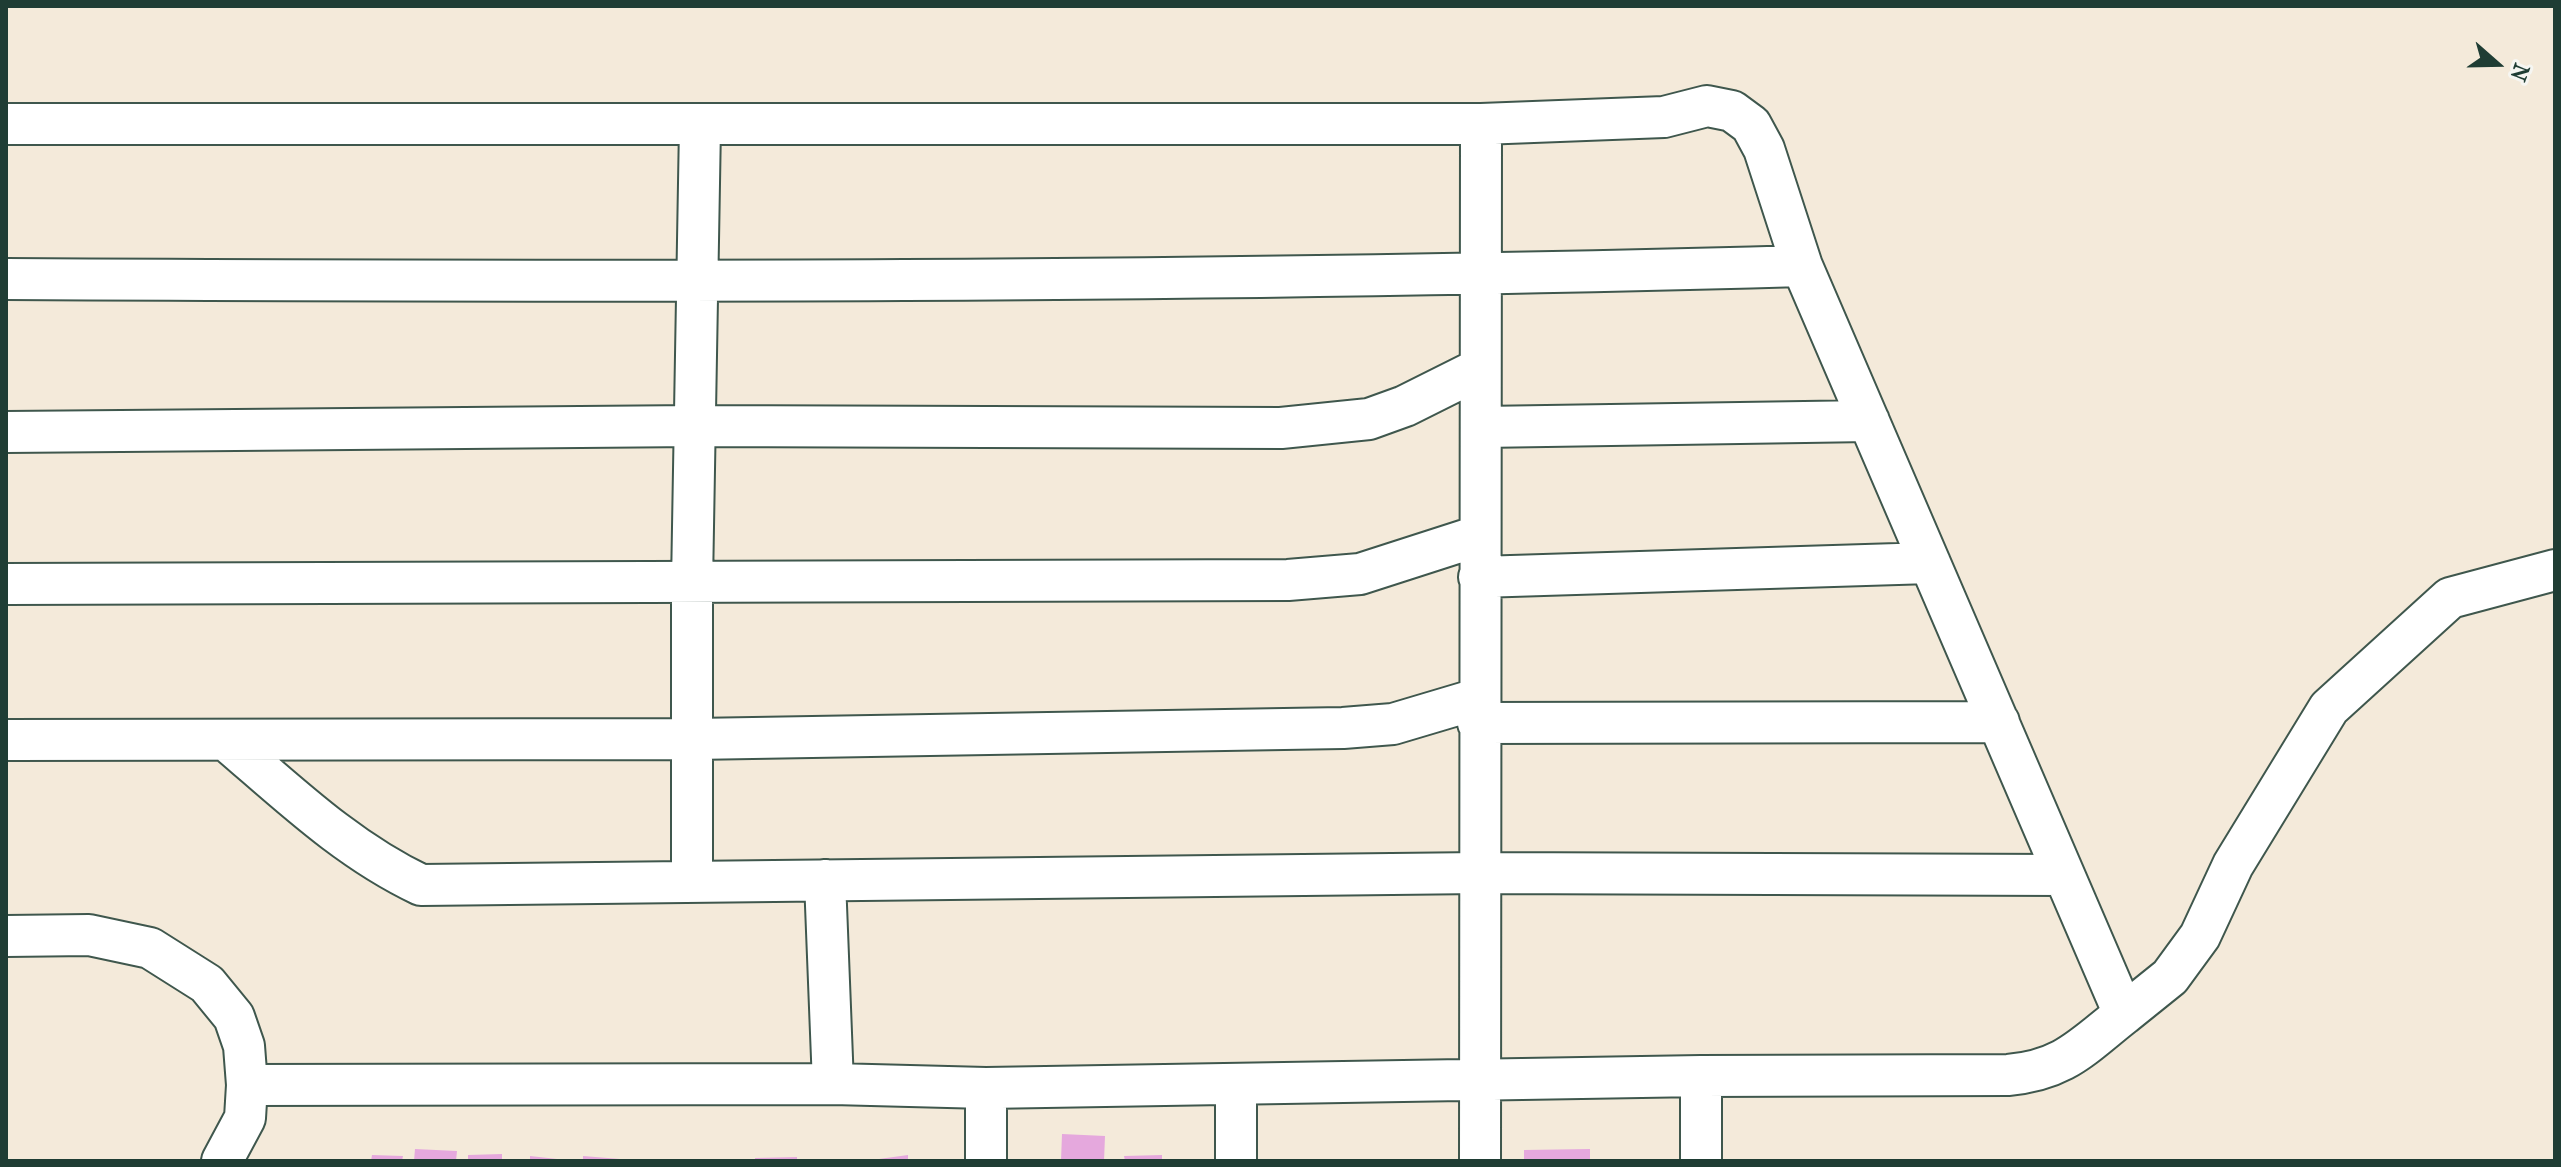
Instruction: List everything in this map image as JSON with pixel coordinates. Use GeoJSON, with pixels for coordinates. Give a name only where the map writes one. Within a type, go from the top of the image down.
{"type":"FeatureCollection","features":[{"type":"Feature","properties":{"kind":"street"},"geometry":{"type":"LineString","coordinates":[[6,124],[1481,124],[1664,117],[1707,106],[1732,111],[1751,125],[1764,149],[1802,266],[2124,1014]]}},
{"type":"Feature","properties":{"kind":"street"},"geometry":{"type":"LineString","coordinates":[[1480,1161],[1478,536],[1482,427],[1479,369],[1481,124]]}},
{"type":"Feature","properties":{"kind":"street"},"geometry":{"type":"LineString","coordinates":[[692,882],[692,584],[700,126]]}},
{"type":"Feature","properties":{"kind":"street"},"geometry":{"type":"LineString","coordinates":[[6,279],[698,283],[1480,275],[1802,266]]}},
{"type":"Feature","properties":{"kind":"street"},"geometry":{"type":"LineString","coordinates":[[6,432],[1330,425],[1369,419],[1405,406],[1479,369]]}},
{"type":"Feature","properties":{"kind":"street"},"geometry":{"type":"LineString","coordinates":[[1482,427],[1869,421]]}},
{"type":"Feature","properties":{"kind":"street"},"geometry":{"type":"LineString","coordinates":[[6,584],[1288,580],[1360,574],[1478,536]]}},
{"type":"Feature","properties":{"kind":"street"},"geometry":{"type":"LineString","coordinates":[[1479,577],[1930,563]]}},
{"type":"Feature","properties":{"kind":"street"},"geometry":{"type":"LineString","coordinates":[[247,1085],[833,1084],[986,1088],[2040,1072],[2059,1065],[2170,977],[2200,936],[2233,865],[2329,708],[2450,598],[2555,570]]}},
{"type":"Feature","properties":{"kind":"street"},"geometry":{"type":"LineString","coordinates":[[6,740],[694,739],[1343,728],[1478,711],[1999,722]]}},
{"type":"Feature","properties":{"kind":"street"},"geometry":{"type":"LineString","coordinates":[[227,741],[342,840],[379,865],[421,885],[1480,873],[2064,875]]}},
{"type":"Feature","properties":{"kind":"street"},"geometry":{"type":"LineString","coordinates":[[825,880],[833,1084]]}},
{"type":"Feature","properties":{"kind":"street"},"geometry":{"type":"LineString","coordinates":[[6,936],[89,935],[150,948],[207,984],[234,1017],[244,1046],[247,1085],[245,1118],[222,1161]]}},
{"type":"Feature","properties":{"kind":"street"},"geometry":{"type":"LineString","coordinates":[[1701,1076],[1701,1161]]}},
{"type":"Feature","properties":{"kind":"street"},"geometry":{"type":"LineString","coordinates":[[1236,1084],[1236,1161]]}},
{"type":"Feature","properties":{"kind":"street"},"geometry":{"type":"LineString","coordinates":[[986,1088],[986,1161]]}},
{"type":"Feature","properties":{"kind":"building"},"geometry":{"type":"Polygon","coordinates":[[[1062,1134],[1105,1136],[1104,1161],[1061,1161],[1062,1134]]]}},
{"type":"Feature","properties":{"kind":"building"},"geometry":{"type":"Polygon","coordinates":[[[415,1149],[457,1151],[456,1161],[414,1161],[415,1149]]]}},
{"type":"Feature","properties":{"kind":"building"},"geometry":{"type":"Polygon","coordinates":[[[1590,1149],[1590,1161],[1524,1161],[1524,1150],[1590,1149]]]}},
{"type":"Feature","properties":{"kind":"building"},"geometry":{"type":"Polygon","coordinates":[[[502,1154],[502,1161],[468,1161],[468,1155],[502,1154]]]}},
{"type":"Feature","properties":{"kind":"building"},"geometry":{"type":"Polygon","coordinates":[[[372,1155],[403,1156],[402,1161],[371,1161],[372,1155]]]}},
{"type":"Feature","properties":{"kind":"building"},"geometry":{"type":"Polygon","coordinates":[[[908,1155],[908,1161],[879,1161],[879,1159],[908,1155]]]}},
{"type":"Feature","properties":{"kind":"building"},"geometry":{"type":"Polygon","coordinates":[[[1162,1155],[1162,1161],[1125,1161],[1124,1156],[1162,1155]]]}},
{"type":"Feature","properties":{"kind":"building"},"geometry":{"type":"Polygon","coordinates":[[[530,1156],[557,1159],[557,1161],[530,1161],[530,1156]]]}},
{"type":"Feature","properties":{"kind":"building"},"geometry":{"type":"Polygon","coordinates":[[[583,1156],[620,1159],[620,1161],[583,1161],[583,1156]]]}},
{"type":"Feature","properties":{"kind":"building"},"geometry":{"type":"Polygon","coordinates":[[[797,1157],[797,1161],[755,1161],[755,1158],[797,1157]]]}}]}
